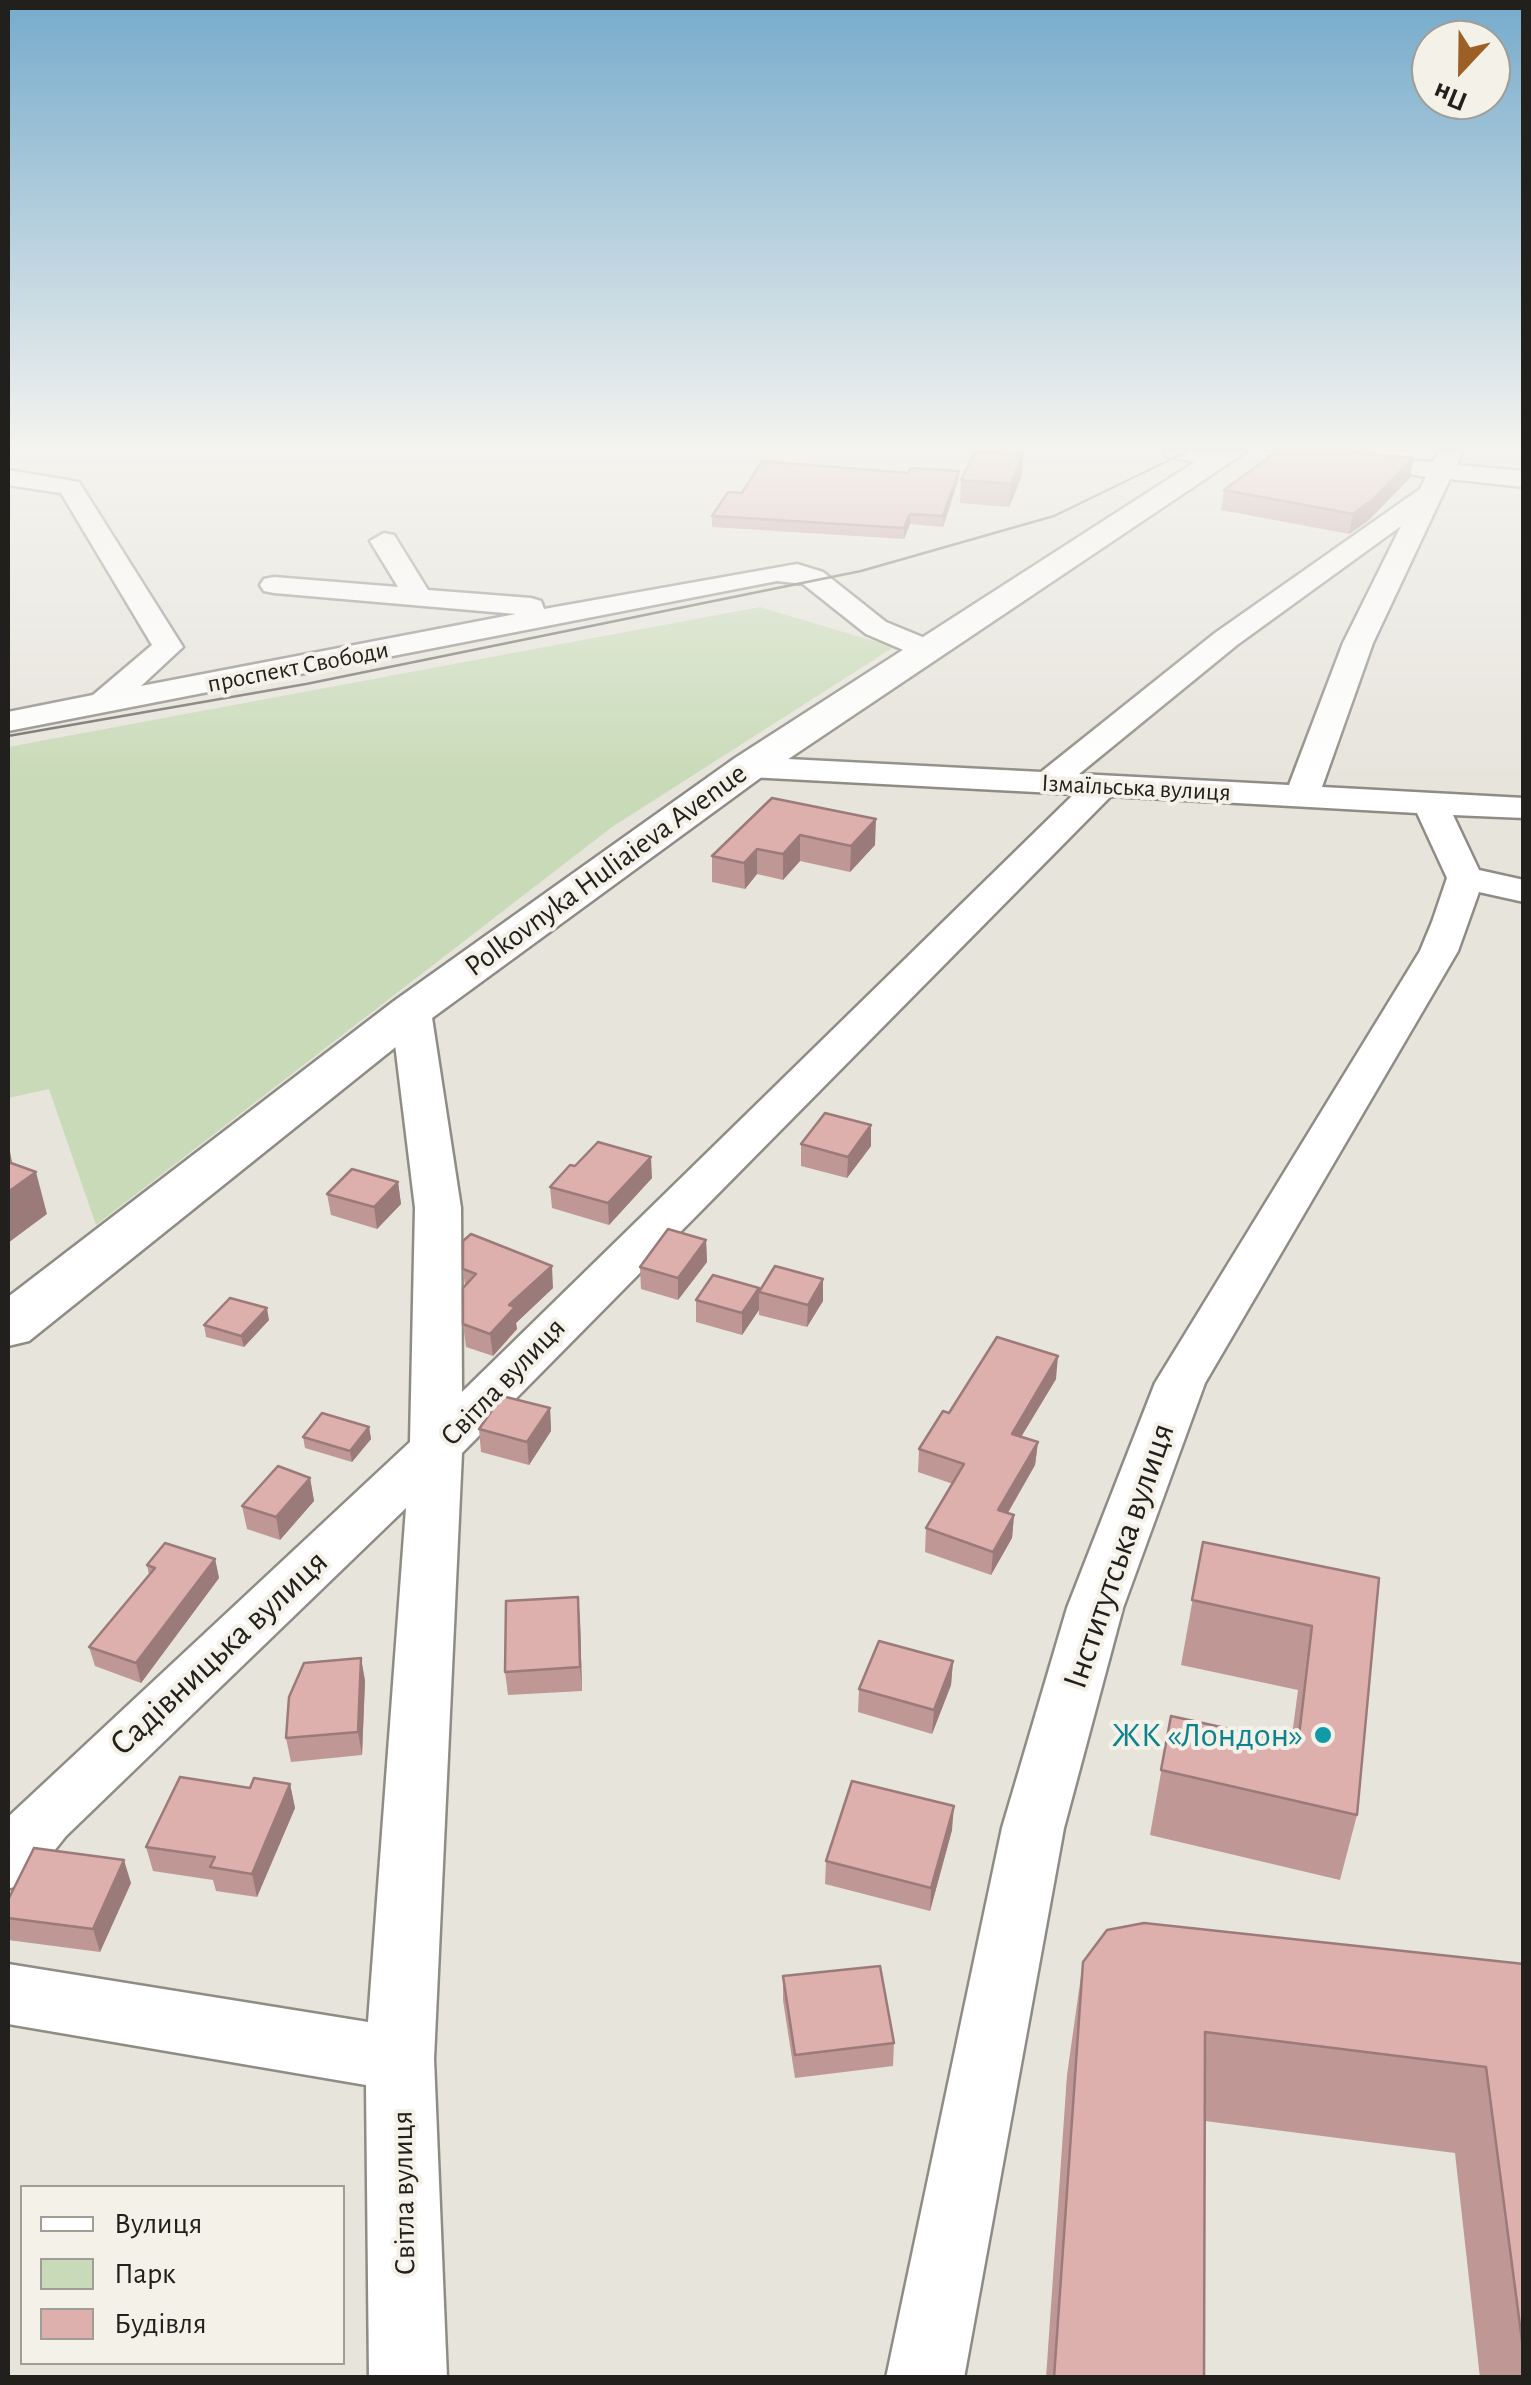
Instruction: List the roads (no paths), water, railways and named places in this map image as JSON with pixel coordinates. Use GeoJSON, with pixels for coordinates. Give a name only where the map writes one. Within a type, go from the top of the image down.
{"type":"FeatureCollection","features":[{"type":"Feature","properties":{"kind":"main road","name":"Polkovnyka Huliaieva Avenue"},"geometry":{"type":"LineString","coordinates":[[8,1327],[411,1011],[748,767],[1060,562]]}},
{"type":"Feature","properties":{"kind":"street"},"geometry":{"type":"LineString","coordinates":[[102,705],[168,647],[116,562]]}},
{"type":"Feature","properties":{"kind":"street"},"geometry":{"type":"LineString","coordinates":[[397,562],[419,598]]}},
{"type":"Feature","properties":{"kind":"street"},"geometry":{"type":"LineString","coordinates":[[1048,784],[1324,562]]}},
{"type":"Feature","properties":{"kind":"street"},"geometry":{"type":"LineString","coordinates":[[1302,798],[1358,643],[1397,562]]}},
{"type":"Feature","properties":{"kind":"street","name":"проспект Свободи"},"geometry":{"type":"LineString","coordinates":[[8,721],[796,572],[813,578],[876,628],[926,649]]}},
{"type":"Feature","properties":{"kind":"street"},"geometry":{"type":"LineString","coordinates":[[274,585],[588,612]]}},
{"type":"Feature","properties":{"kind":"street","name":"Ізмаїльська вулиця"},"geometry":{"type":"LineString","coordinates":[[748,767],[1524,808]]}},
{"type":"Feature","properties":{"kind":"street","name":"Світла вулиця"},"geometry":{"type":"LineString","coordinates":[[408,2378],[400,2059],[436,1448],[1100,786]]}},
{"type":"Feature","properties":{"kind":"street"},"geometry":{"type":"LineString","coordinates":[[1431,805],[1465,878],[1524,891]]}},
{"type":"Feature","properties":{"kind":"street","name":"Інститутська вулиця"},"geometry":{"type":"LineString","coordinates":[[925,2378],[1033,1828],[1095,1608],[1180,1383],[1439,951],[1465,878]]}},
{"type":"Feature","properties":{"kind":"street"},"geometry":{"type":"LineString","coordinates":[[411,1011],[438,1208],[436,1448]]}},
{"type":"Feature","properties":{"kind":"street","name":"Садівницька вулиця"},"geometry":{"type":"LineString","coordinates":[[8,1862],[44,1818],[436,1448]]}},
{"type":"Feature","properties":{"kind":"street"},"geometry":{"type":"LineString","coordinates":[[8,1994],[400,2059]]}},
{"type":"Feature","properties":{"kind":"tram line"},"geometry":{"type":"LineString","coordinates":[[8,736],[306,684],[892,562]]}},
{"type":"Feature","properties":{"kind":"place","name":"ЖК «Лондон»"},"geometry":{"type":"Point","coordinates":[1323,1735]}}]}
